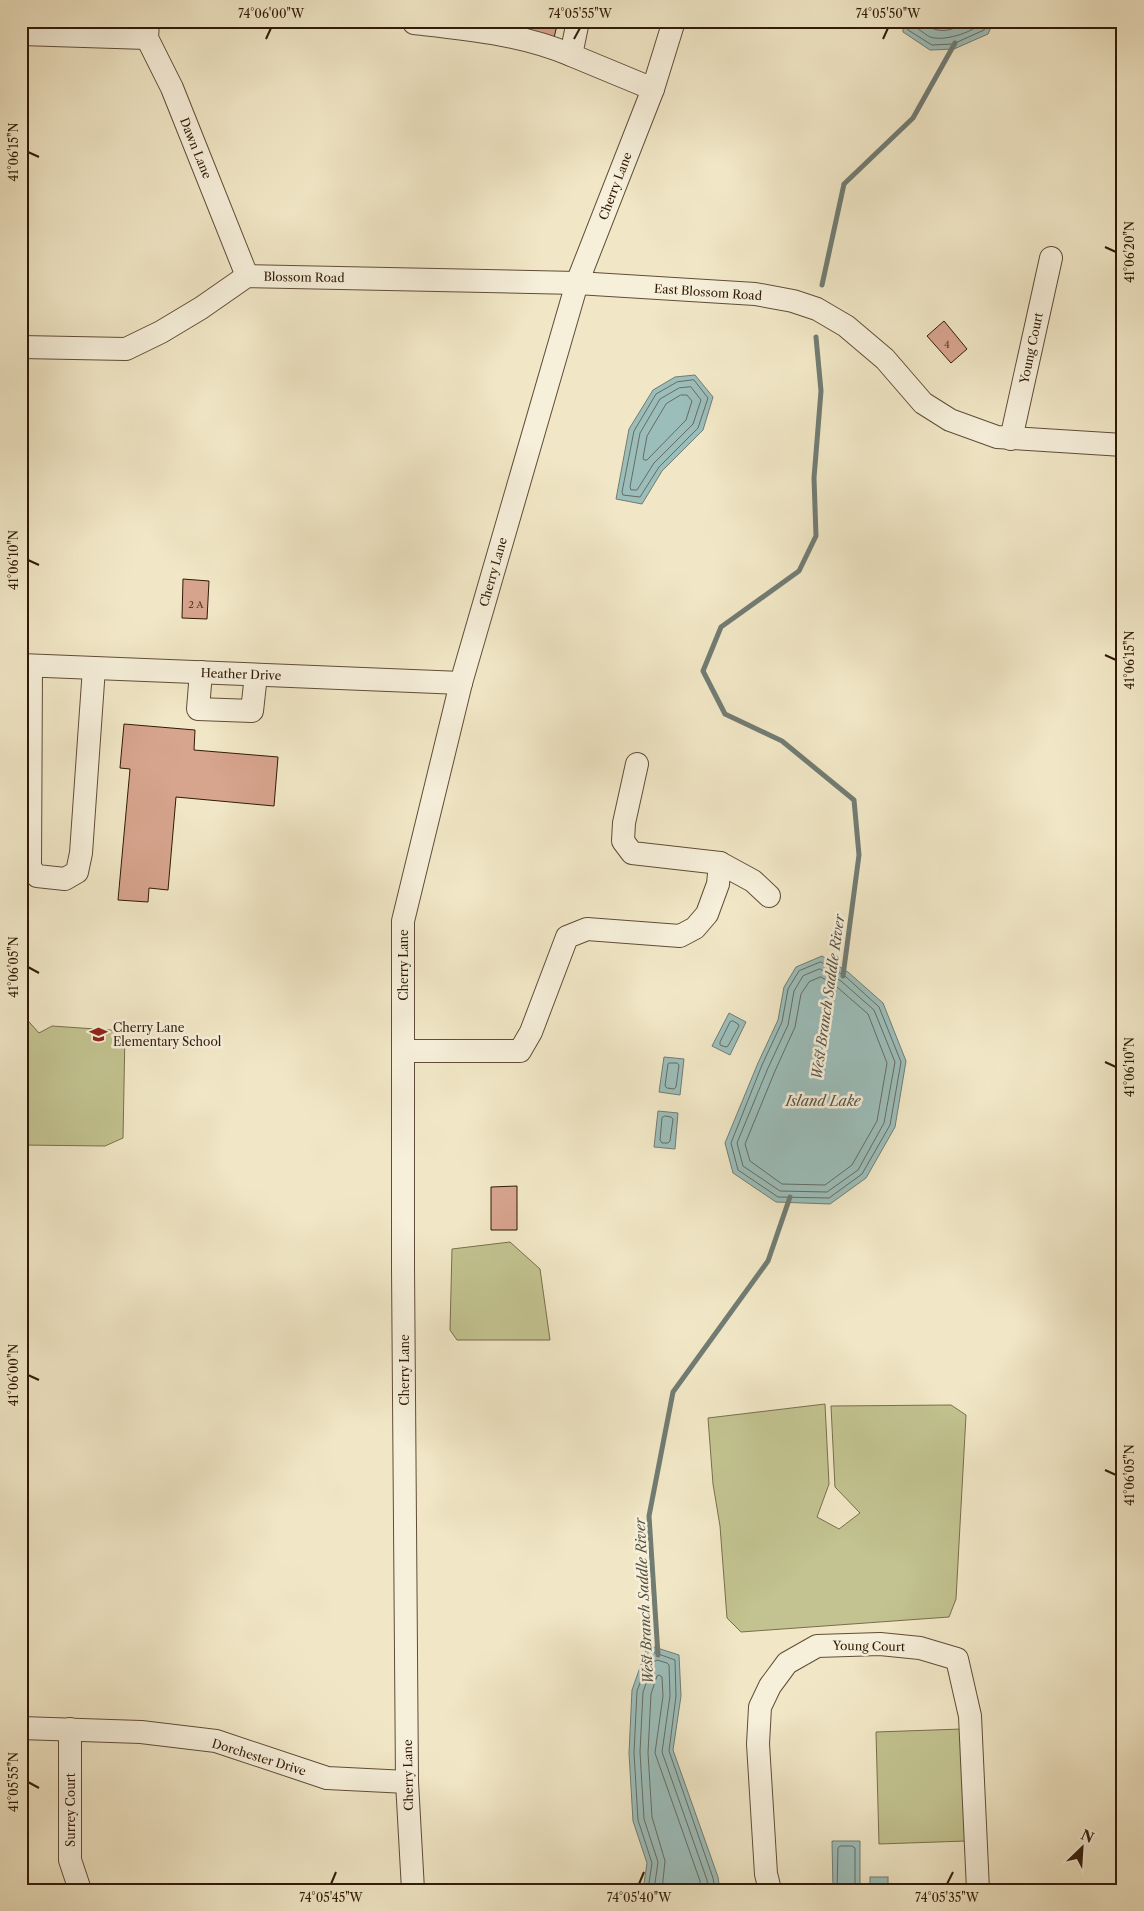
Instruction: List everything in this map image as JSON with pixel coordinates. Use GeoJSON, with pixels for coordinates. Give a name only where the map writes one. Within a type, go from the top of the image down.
{"type":"FeatureCollection","features":[{"type":"Feature","properties":{"kind":"street"},"geometry":{"type":"LineString","coordinates":[[571,55],[578,21]]}},
{"type":"Feature","properties":{"kind":"street","name":"Cherry Lane"},"geometry":{"type":"LineString","coordinates":[[413,1890],[407,1782],[403,921],[461,683],[577,283],[653,89],[674,21]]}},
{"type":"Feature","properties":{"kind":"street"},"geometry":{"type":"LineString","coordinates":[[414,23],[482,31],[553,47],[653,89]]}},
{"type":"Feature","properties":{"kind":"street"},"geometry":{"type":"LineString","coordinates":[[21,34],[148,30]]}},
{"type":"Feature","properties":{"kind":"street","name":"Dawn Lane"},"geometry":{"type":"LineString","coordinates":[[148,30],[247,276]]}},
{"type":"Feature","properties":{"kind":"street","name":"Young Court"},"geometry":{"type":"LineString","coordinates":[[1012,439],[1051,258]]}},
{"type":"Feature","properties":{"kind":"street","name":"Blossom Road"},"geometry":{"type":"LineString","coordinates":[[21,347],[126,349],[161,332],[247,276],[577,283]]}},
{"type":"Feature","properties":{"kind":"street","name":"East Blossom Road"},"geometry":{"type":"LineString","coordinates":[[577,283],[755,294],[801,304],[817,309],[846,326],[885,359],[923,403],[950,420],[997,437],[1123,445]]}},
{"type":"Feature","properties":{"kind":"street"},"geometry":{"type":"LineString","coordinates":[[26,666],[30,868],[37,876],[65,879],[77,872],[81,853],[94,668]]}},
{"type":"Feature","properties":{"kind":"street","name":"Heather Drive"},"geometry":{"type":"LineString","coordinates":[[26,666],[461,683]]}},
{"type":"Feature","properties":{"kind":"street"},"geometry":{"type":"LineString","coordinates":[[202,672],[198,709],[252,711],[256,675]]}},
{"type":"Feature","properties":{"kind":"street"},"geometry":{"type":"LineString","coordinates":[[637,764],[624,822],[624,841],[632,854],[720,863],[753,882],[769,896]]}},
{"type":"Feature","properties":{"kind":"street"},"geometry":{"type":"LineString","coordinates":[[403,1051],[520,1051],[531,1032],[567,937],[587,929],[680,936],[695,928],[707,914],[718,884],[720,863]]}},
{"type":"Feature","properties":{"kind":"street","name":"Young Court"},"geometry":{"type":"LineString","coordinates":[[770,1890],[766,1874],[758,1744],[760,1706],[770,1686],[787,1663],[817,1646],[880,1644],[920,1648],[957,1659],[970,1716],[978,1890]]}},
{"type":"Feature","properties":{"kind":"street","name":"Dorchester Drive"},"geometry":{"type":"LineString","coordinates":[[21,1728],[141,1732],[216,1741],[326,1778],[407,1782]]}},
{"type":"Feature","properties":{"kind":"street","name":"Surrey Court"},"geometry":{"type":"LineString","coordinates":[[70,1729],[70,1860],[80,1890]]}},
{"type":"Feature","properties":{"kind":"green space"},"geometry":{"type":"Polygon","coordinates":[[[21,1013],[39,1033],[52,1026],[125,1031],[123,1138],[105,1146],[21,1145],[21,1013]]]}},
{"type":"Feature","properties":{"kind":"green space"},"geometry":{"type":"Polygon","coordinates":[[[510,1242],[540,1269],[550,1340],[457,1340],[450,1330],[452,1249],[510,1242]]]}},
{"type":"Feature","properties":{"kind":"green space"},"geometry":{"type":"Polygon","coordinates":[[[825,1404],[829,1484],[817,1517],[839,1529],[860,1513],[835,1487],[831,1406],[951,1405],[966,1415],[956,1599],[949,1617],[741,1632],[727,1618],[720,1526],[713,1484],[708,1418],[825,1404]]]}},
{"type":"Feature","properties":{"kind":"green space"},"geometry":{"type":"Polygon","coordinates":[[[962,1729],[966,1841],[879,1844],[876,1732],[962,1729]]]}},
{"type":"Feature","properties":{"kind":"water"},"geometry":{"type":"Polygon","coordinates":[[[903,21],[994,21],[988,34],[954,49],[930,50],[903,32],[903,21]]]}},
{"type":"Feature","properties":{"kind":"water"},"geometry":{"type":"Polygon","coordinates":[[[695,375],[713,397],[703,430],[662,471],[642,504],[616,499],[629,429],[653,390],[675,377],[695,375]]]}},
{"type":"Feature","properties":{"kind":"water","name":"Island Lake"},"geometry":{"type":"Polygon","coordinates":[[[822,956],[848,972],[883,1003],[906,1061],[895,1127],[866,1178],[830,1204],[776,1202],[733,1173],[725,1143],[778,1020],[784,987],[796,967],[822,956]]]}},
{"type":"Feature","properties":{"kind":"water"},"geometry":{"type":"Polygon","coordinates":[[[729,1013],[746,1022],[730,1055],[712,1046],[729,1013]]]}},
{"type":"Feature","properties":{"kind":"water"},"geometry":{"type":"Polygon","coordinates":[[[664,1057],[684,1059],[680,1095],[659,1092],[664,1057]]]}},
{"type":"Feature","properties":{"kind":"water"},"geometry":{"type":"Polygon","coordinates":[[[658,1111],[678,1113],[675,1149],[654,1147],[658,1111]]]}},
{"type":"Feature","properties":{"kind":"water"},"geometry":{"type":"Polygon","coordinates":[[[648,1645],[679,1655],[681,1696],[673,1750],[718,1877],[720,1890],[643,1890],[647,1863],[633,1821],[629,1753],[632,1690],[648,1645]]]}},
{"type":"Feature","properties":{"kind":"water"},"geometry":{"type":"Polygon","coordinates":[[[832,1841],[860,1841],[860,1890],[833,1890],[832,1841]]]}},
{"type":"Feature","properties":{"kind":"water"},"geometry":{"type":"Polygon","coordinates":[[[870,1877],[888,1877],[888,1890],[870,1890],[870,1877]]]}},
{"type":"Feature","properties":{"kind":"building"},"geometry":{"type":"Polygon","coordinates":[[[508,21],[558,21],[553,42],[505,30],[508,21]]]}},
{"type":"Feature","properties":{"kind":"building"},"geometry":{"type":"Polygon","coordinates":[[[944,321],[967,349],[951,363],[927,336],[944,321]]]}},
{"type":"Feature","properties":{"kind":"building"},"geometry":{"type":"Polygon","coordinates":[[[183,579],[209,581],[207,619],[182,618],[183,579]]]}},
{"type":"Feature","properties":{"kind":"building"},"geometry":{"type":"Polygon","coordinates":[[[124,724],[195,730],[194,750],[278,757],[274,806],[176,797],[168,890],[149,888],[148,902],[118,900],[130,769],[120,768],[124,724]]]}},
{"type":"Feature","properties":{"kind":"building"},"geometry":{"type":"Polygon","coordinates":[[[517,1186],[517,1230],[491,1230],[491,1187],[517,1186]]]}},
{"type":"Feature","properties":{"kind":"building"},"geometry":{"type":"Polygon","coordinates":[[[21,1282],[27,1282],[24,1313],[21,1312],[21,1282]]]}},
{"type":"Feature","properties":{"kind":"waterway","name":"West Branch Saddle River"},"geometry":{"type":"LineString","coordinates":[[822,285],[844,184],[913,118],[955,43]]}},
{"type":"Feature","properties":{"kind":"waterway","name":"West Branch Saddle River"},"geometry":{"type":"LineString","coordinates":[[816,337],[821,391],[814,478],[816,536],[799,571],[721,627],[703,671],[725,714],[782,741],[854,800],[859,855],[843,976]]}},
{"type":"Feature","properties":{"kind":"waterway","name":"West Branch Saddle River"},"geometry":{"type":"LineString","coordinates":[[658,1655],[649,1516],[673,1392],[768,1261],[790,1197]]}},
{"type":"Feature","properties":{"kind":"place","name":"Cherry Lane Elementary School"},"geometry":{"type":"Point","coordinates":[99,1034]}}]}
